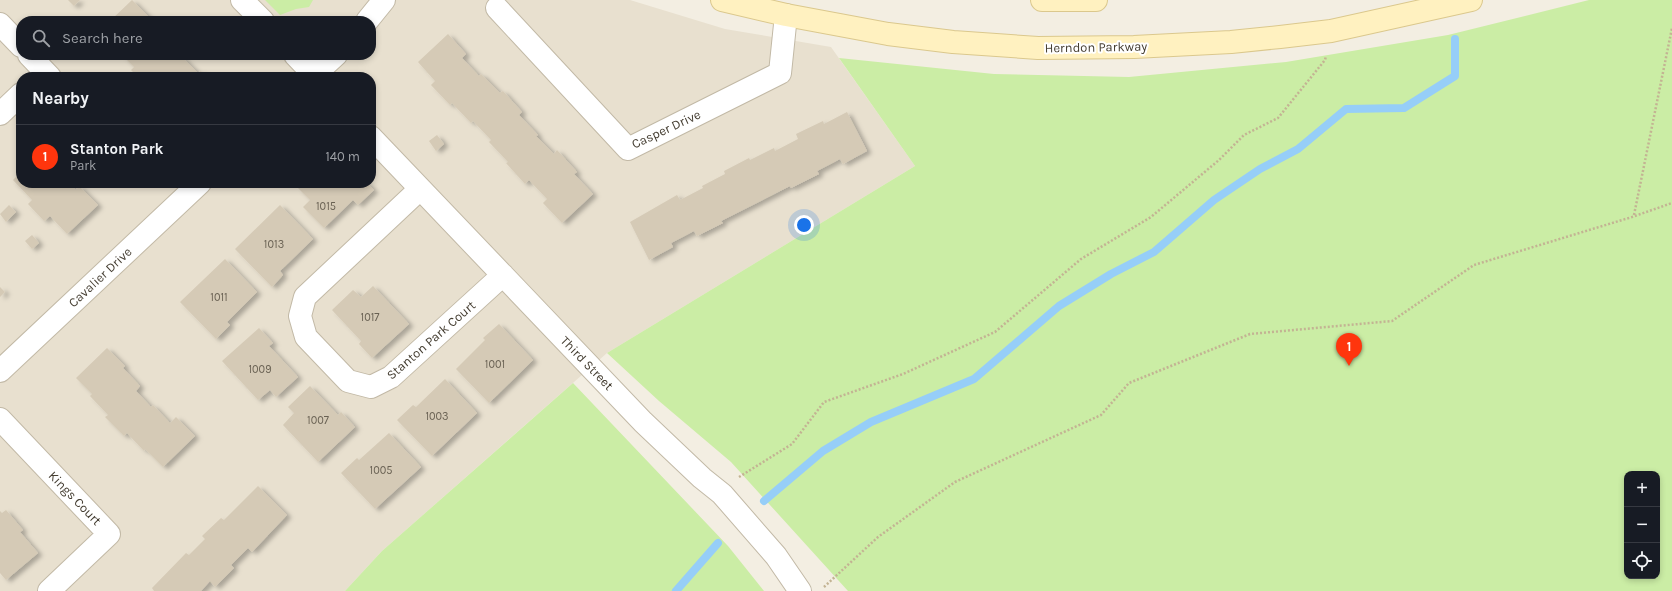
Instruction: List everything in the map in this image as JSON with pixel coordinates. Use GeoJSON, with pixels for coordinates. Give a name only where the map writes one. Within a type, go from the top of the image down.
{"type":"FeatureCollection","features":[{"type":"Feature","properties":{"kind":"main road","name":"Herndon Parkway"},"geometry":{"type":"LineString","coordinates":[[722,0],[786,15],[888,34],[960,43],[1038,48],[1134,48],[1238,41],[1331,31],[1471,0]]}},
{"type":"Feature","properties":{"kind":"main road"},"geometry":{"type":"LineString","coordinates":[[1042,0],[1096,0]]}},
{"type":"Feature","properties":{"kind":"street"},"geometry":{"type":"LineString","coordinates":[[242,0],[258,16]]}},
{"type":"Feature","properties":{"kind":"street"},"geometry":{"type":"LineString","coordinates":[[371,16],[384,0]]}},
{"type":"Feature","properties":{"kind":"street","name":"Casper Drive"},"geometry":{"type":"LineString","coordinates":[[497,8],[628,149],[780,73],[786,15]]}},
{"type":"Feature","properties":{"kind":"street"},"geometry":{"type":"LineString","coordinates":[[0,24],[16,41]]}},
{"type":"Feature","properties":{"kind":"street"},"geometry":{"type":"LineString","coordinates":[[33,60],[43,72]]}},
{"type":"Feature","properties":{"kind":"street"},"geometry":{"type":"LineString","coordinates":[[300,60],[310,72]]}},
{"type":"Feature","properties":{"kind":"street"},"geometry":{"type":"LineString","coordinates":[[318,72],[331,60]]}},
{"type":"Feature","properties":{"kind":"street"},"geometry":{"type":"LineString","coordinates":[[0,114],[16,99]]}},
{"type":"Feature","properties":{"kind":"street","name":"Third Street"},"geometry":{"type":"LineString","coordinates":[[376,142],[643,422],[702,478],[722,494],[776,556],[800,591]]}},
{"type":"Feature","properties":{"kind":"street","name":"Cavalier Drive"},"geometry":{"type":"LineString","coordinates":[[0,371],[195,188]]}},
{"type":"Feature","properties":{"kind":"street","name":"Stanton Park Court"},"geometry":{"type":"LineString","coordinates":[[420,189],[305,296],[300,316],[306,337],[348,382],[371,387],[391,377],[503,276]]}},
{"type":"Feature","properties":{"kind":"street","name":"Kings Court"},"geometry":{"type":"LineString","coordinates":[[0,419],[109,534],[49,591]]}},
{"type":"Feature","properties":{"kind":"path"},"geometry":{"type":"LineString","coordinates":[[1634,216],[1672,28]]}},
{"type":"Feature","properties":{"kind":"path"},"geometry":{"type":"LineString","coordinates":[[722,494],[733,481],[792,444],[824,402],[903,374],[995,332],[1081,259],[1151,217],[1219,160],[1244,135],[1278,118],[1325,60],[1331,31]]}},
{"type":"Feature","properties":{"kind":"path"},"geometry":{"type":"LineString","coordinates":[[819,591],[878,537],[955,482],[1101,415],[1129,383],[1250,334],[1392,321],[1474,265],[1672,203]]}},
{"type":"Feature","properties":{"kind":"shaded area"},"geometry":{"type":"Polygon","coordinates":[[[0,0],[630,0],[725,29],[831,47],[915,166],[607,353],[382,551],[345,591],[0,591],[0,0]]]}},
{"type":"Feature","properties":{"kind":"green space"},"geometry":{"type":"Polygon","coordinates":[[[265,0],[313,0],[309,7],[296,9],[280,15],[265,0]]]}},
{"type":"Feature","properties":{"kind":"green space"},"geometry":{"type":"Polygon","coordinates":[[[1589,0],[1672,0],[1672,591],[848,591],[731,462],[659,401],[607,353],[915,166],[839,58],[994,74],[1129,77],[1286,62],[1448,35],[1589,0]]]}},
{"type":"Feature","properties":{"kind":"green space"},"geometry":{"type":"Polygon","coordinates":[[[573,383],[728,546],[764,591],[345,591],[382,551],[573,383]]]}},
{"type":"Feature","properties":{"kind":"building"},"geometry":{"type":"Polygon","coordinates":[[[68,0],[80,0],[74,6],[68,0]]]}},
{"type":"Feature","properties":{"kind":"building"},"geometry":{"type":"Polygon","coordinates":[[[132,0],[148,16],[115,16],[132,0]]]}},
{"type":"Feature","properties":{"kind":"building"},"geometry":{"type":"Polygon","coordinates":[[[448,34],[466,54],[462,58],[479,76],[481,74],[500,93],[503,91],[522,112],[519,115],[538,135],[536,136],[554,154],[557,150],[577,172],[574,174],[593,194],[562,223],[543,203],[547,199],[529,180],[525,184],[506,163],[508,162],[489,142],[491,140],[473,121],[471,123],[452,103],[450,105],[431,85],[435,81],[418,62],[448,34]]]}},
{"type":"Feature","properties":{"kind":"building"},"geometry":{"type":"Polygon","coordinates":[[[127,60],[185,60],[197,72],[133,72],[131,70],[134,67],[127,60]]]}},
{"type":"Feature","properties":{"kind":"building"},"geometry":{"type":"Polygon","coordinates":[[[847,112],[867,151],[843,164],[840,159],[817,171],[819,174],[791,188],[790,186],[721,221],[723,223],[697,236],[694,231],[671,243],[673,247],[649,260],[630,222],[677,195],[680,200],[703,188],[702,186],[725,174],[724,171],[749,158],[750,160],[774,148],[775,151],[798,139],[796,134],[823,121],[824,124],[847,112]]]}},
{"type":"Feature","properties":{"kind":"building"},"geometry":{"type":"Polygon","coordinates":[[[437,135],[444,144],[436,151],[429,141],[437,135]]]}},
{"type":"Feature","properties":{"kind":"building"},"geometry":{"type":"Polygon","coordinates":[[[21,188],[74,188],[76,190],[78,188],[81,188],[98,205],[67,234],[50,216],[44,221],[28,204],[32,200],[21,188]]]}},
{"type":"Feature","properties":{"kind":"building"},"geometry":{"type":"Polygon","coordinates":[[[298,188],[372,188],[374,190],[358,205],[353,200],[324,228],[303,207],[310,200],[298,188]]]}},
{"type":"Feature","properties":{"kind":"building"},"geometry":{"type":"Polygon","coordinates":[[[9,205],[16,212],[6,222],[0,214],[9,205]]]}},
{"type":"Feature","properties":{"kind":"building"},"geometry":{"type":"Polygon","coordinates":[[[280,205],[313,239],[280,271],[283,275],[272,287],[235,249],[280,205]]]}},
{"type":"Feature","properties":{"kind":"building"},"geometry":{"type":"Polygon","coordinates":[[[32,235],[39,243],[32,249],[25,241],[32,235]]]}},
{"type":"Feature","properties":{"kind":"building"},"geometry":{"type":"Polygon","coordinates":[[[225,259],[257,292],[227,322],[230,325],[216,339],[180,302],[225,259]]]}},
{"type":"Feature","properties":{"kind":"building"},"geometry":{"type":"Polygon","coordinates":[[[373,286],[409,324],[372,358],[359,344],[361,341],[332,310],[353,290],[361,297],[373,286]]]}},
{"type":"Feature","properties":{"kind":"building"},"geometry":{"type":"Polygon","coordinates":[[[0,287],[5,292],[0,297],[0,287]]]}},
{"type":"Feature","properties":{"kind":"building"},"geometry":{"type":"Polygon","coordinates":[[[499,324],[533,360],[489,403],[456,369],[485,340],[483,338],[499,324]]]}},
{"type":"Feature","properties":{"kind":"building"},"geometry":{"type":"Polygon","coordinates":[[[259,328],[273,343],[269,346],[298,377],[276,397],[270,390],[258,400],[222,361],[259,328]]]}},
{"type":"Feature","properties":{"kind":"building"},"geometry":{"type":"Polygon","coordinates":[[[107,348],[125,366],[123,368],[140,386],[136,391],[151,407],[153,405],[170,423],[176,417],[195,436],[163,467],[145,449],[144,451],[127,433],[124,436],[105,417],[108,415],[90,396],[92,394],[76,378],[107,348]]]}},
{"type":"Feature","properties":{"kind":"building"},"geometry":{"type":"Polygon","coordinates":[[[445,379],[477,413],[432,456],[397,420],[413,405],[416,407],[445,379]]]}},
{"type":"Feature","properties":{"kind":"building"},"geometry":{"type":"Polygon","coordinates":[[[310,386],[338,415],[341,412],[355,427],[318,462],[283,425],[294,413],[288,407],[310,386]]]}},
{"type":"Feature","properties":{"kind":"building"},"geometry":{"type":"Polygon","coordinates":[[[389,433],[421,467],[375,509],[341,473],[357,458],[359,460],[389,433]]]}},
{"type":"Feature","properties":{"kind":"building"},"geometry":{"type":"Polygon","coordinates":[[[258,486],[287,515],[252,552],[248,548],[231,565],[234,568],[215,587],[210,581],[201,591],[154,591],[152,588],[186,553],[189,555],[205,539],[202,536],[221,518],[224,520],[258,486]]]}},
{"type":"Feature","properties":{"kind":"building"},"geometry":{"type":"Polygon","coordinates":[[[6,510],[23,530],[20,532],[38,553],[6,580],[0,573],[0,511],[2,513],[6,510]]]}},
{"type":"Feature","properties":{"kind":"waterway"},"geometry":{"type":"LineString","coordinates":[[764,501],[823,451],[871,422],[974,379],[1059,306],[1111,274],[1154,252],[1214,200],[1260,169],[1298,149],[1346,109],[1404,108],[1455,76],[1455,39]]}},
{"type":"Feature","properties":{"kind":"waterway"},"geometry":{"type":"LineString","coordinates":[[676,591],[718,543]]}},
{"type":"Feature","properties":{"kind":"place","name":"Stanton Park"},"geometry":{"type":"Point","coordinates":[1349,366]}}]}
